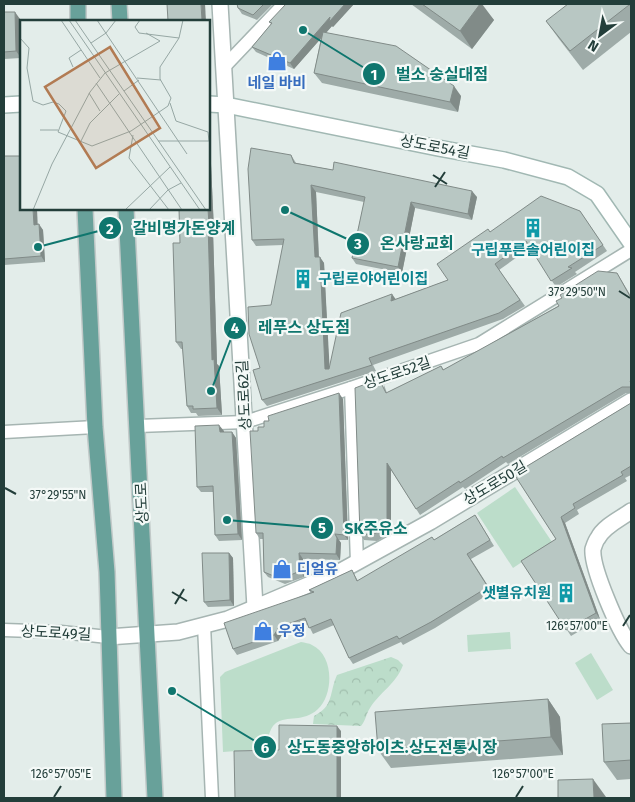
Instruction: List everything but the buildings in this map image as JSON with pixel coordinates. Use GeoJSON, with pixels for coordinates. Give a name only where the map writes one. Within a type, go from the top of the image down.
{"type":"FeatureCollection","features":[{"type":"Feature","properties":{"kind":"main road"},"geometry":{"type":"LineString","coordinates":[[78,4],[78,20]]}},
{"type":"Feature","properties":{"kind":"main road"},"geometry":{"type":"LineString","coordinates":[[119,4],[120,20]]}},
{"type":"Feature","properties":{"kind":"main road"},"geometry":{"type":"LineString","coordinates":[[86,210],[95,428],[107,572],[114,798]]}},
{"type":"Feature","properties":{"kind":"main road","name":"상도로"},"geometry":{"type":"LineString","coordinates":[[126,210],[155,798]]}},
{"type":"Feature","properties":{"kind":"street","name":"상도로62길"},"geometry":{"type":"LineString","coordinates":[[220,4],[255,608]]}},
{"type":"Feature","properties":{"kind":"street"},"geometry":{"type":"LineString","coordinates":[[4,105],[20,104]]}},
{"type":"Feature","properties":{"kind":"street","name":"상도로54길"},"geometry":{"type":"LineString","coordinates":[[210,104],[226,105],[504,160],[568,176],[597,194],[631,244]]}},
{"type":"Feature","properties":{"kind":"street","name":"상도로50길"},"geometry":{"type":"LineString","coordinates":[[108,636],[178,632],[228,620],[341,571],[438,517],[631,401]]}},
{"type":"Feature","properties":{"kind":"street"},"geometry":{"type":"LineString","coordinates":[[631,512],[606,528],[598,537],[593,549],[596,566],[613,616],[631,646]]}},
{"type":"Feature","properties":{"kind":"lane"},"geometry":{"type":"LineString","coordinates":[[223,68],[284,4]]}},
{"type":"Feature","properties":{"kind":"lane","name":"상도로52길"},"geometry":{"type":"LineString","coordinates":[[138,426],[245,422],[479,344],[631,250]]}},
{"type":"Feature","properties":{"kind":"lane"},"geometry":{"type":"LineString","coordinates":[[351,388],[356,563]]}},
{"type":"Feature","properties":{"kind":"lane"},"geometry":{"type":"LineString","coordinates":[[4,432],[95,428]]}},
{"type":"Feature","properties":{"kind":"lane"},"geometry":{"type":"LineString","coordinates":[[204,625],[212,798]]}},
{"type":"Feature","properties":{"kind":"lane","name":"상도로49길"},"geometry":{"type":"LineString","coordinates":[[4,630],[108,636]]}},
{"type":"Feature","properties":{"kind":"green space"},"geometry":{"type":"Polygon","coordinates":[[[515,487],[552,542],[513,568],[477,513],[515,487]]]}},
{"type":"Feature","properties":{"kind":"green space"},"geometry":{"type":"Polygon","coordinates":[[[510,632],[511,649],[468,652],[467,635],[510,632]]]}},
{"type":"Feature","properties":{"kind":"green space"},"geometry":{"type":"Polygon","coordinates":[[[301,642],[311,644],[319,650],[328,666],[329,685],[323,702],[318,709],[307,716],[285,719],[276,723],[261,749],[223,752],[220,677],[225,672],[301,642]]]}},
{"type":"Feature","properties":{"kind":"green space"},"geometry":{"type":"Polygon","coordinates":[[[591,653],[613,690],[597,700],[575,663],[591,653]]]}},
{"type":"Feature","properties":{"kind":"green space"},"geometry":{"type":"Polygon","coordinates":[[[391,657],[403,665],[400,672],[370,708],[361,726],[313,724],[314,716],[325,708],[328,703],[337,675],[391,657]]]}},
{"type":"Feature","properties":{"kind":"place","name":"벌소 숭실대점"},"geometry":{"type":"Point","coordinates":[303,30]}},
{"type":"Feature","properties":{"kind":"place","name":"네일 바비"},"geometry":{"type":"Point","coordinates":[277,61]}},
{"type":"Feature","properties":{"kind":"place","name":"온사랑교회"},"geometry":{"type":"Point","coordinates":[285,210]}},
{"type":"Feature","properties":{"kind":"place","name":"구립푸른솔어린이집"},"geometry":{"type":"Point","coordinates":[533,228]}},
{"type":"Feature","properties":{"kind":"place","name":"갈비명가돈양계"},"geometry":{"type":"Point","coordinates":[38,247]}},
{"type":"Feature","properties":{"kind":"place","name":"구립로야어린이집"},"geometry":{"type":"Point","coordinates":[303,279]}},
{"type":"Feature","properties":{"kind":"place","name":"레푸스 상도점"},"geometry":{"type":"Point","coordinates":[211,391]}},
{"type":"Feature","properties":{"kind":"place","name":"SK주유소"},"geometry":{"type":"Point","coordinates":[227,520]}},
{"type":"Feature","properties":{"kind":"place","name":"디얼유"},"geometry":{"type":"Point","coordinates":[282,569]}},
{"type":"Feature","properties":{"kind":"place","name":"샛별유치원"},"geometry":{"type":"Point","coordinates":[566,593]}},
{"type":"Feature","properties":{"kind":"place","name":"우정"},"geometry":{"type":"Point","coordinates":[263,631]}},
{"type":"Feature","properties":{"kind":"place","name":"상도동중앙하이츠.상도전통시장"},"geometry":{"type":"Point","coordinates":[172,691]}}]}
